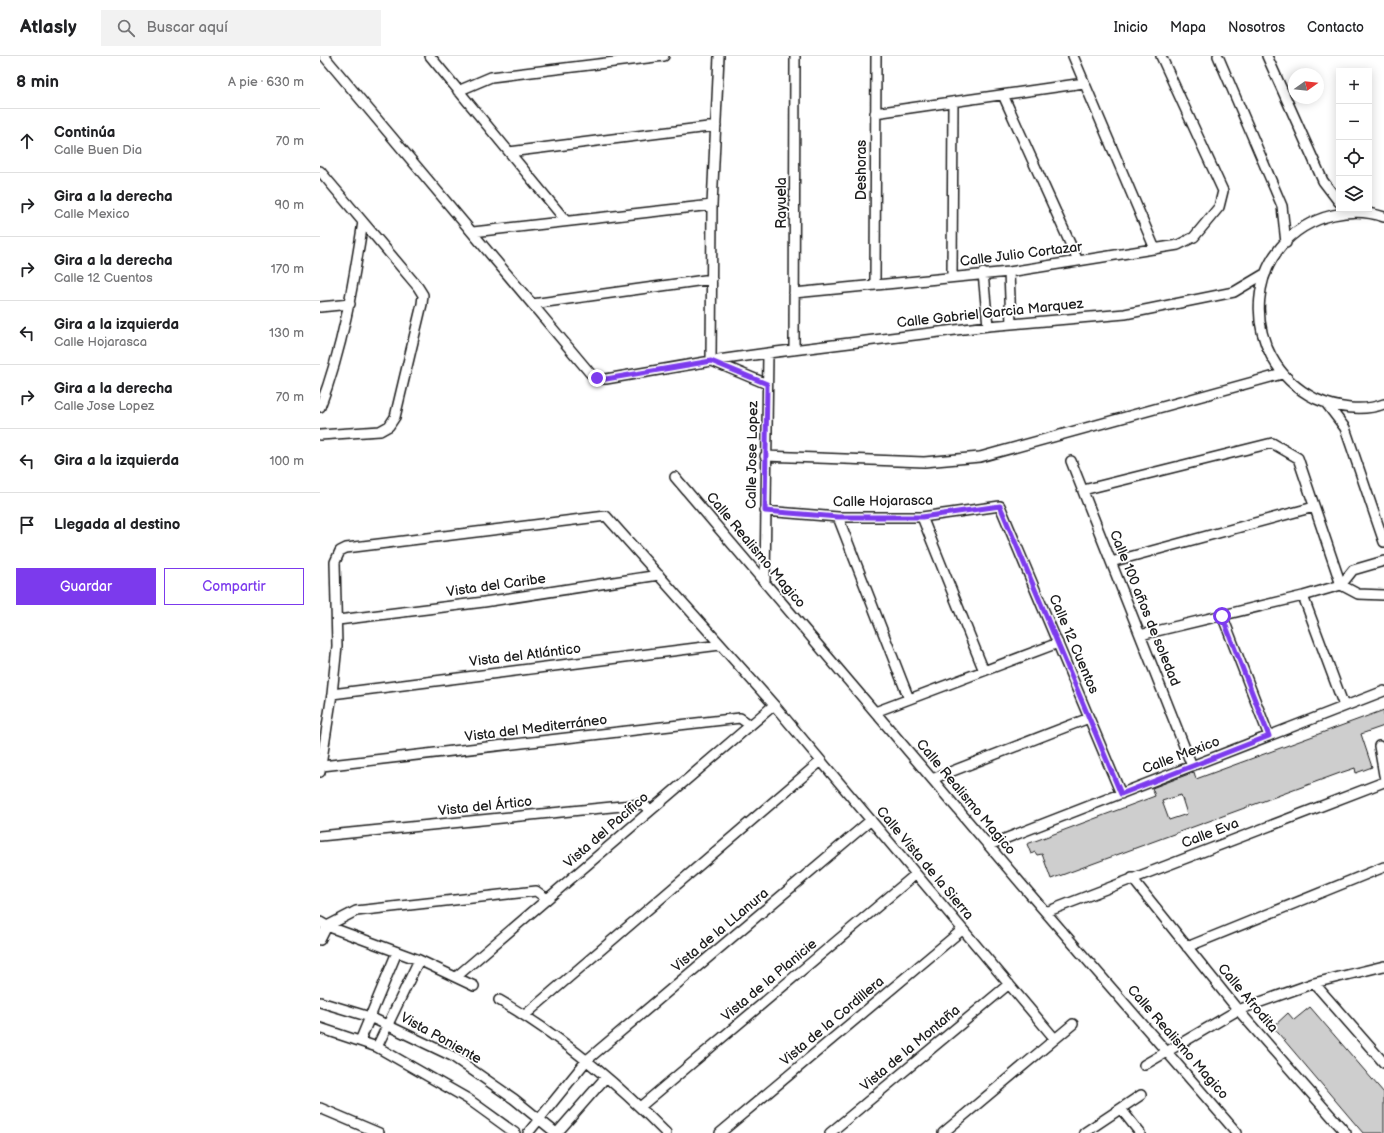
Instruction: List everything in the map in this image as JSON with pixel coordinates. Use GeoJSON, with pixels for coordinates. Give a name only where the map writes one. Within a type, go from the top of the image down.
{"type":"FeatureCollection","features":[{"type":"Feature","properties":{"kind":"street"},"geometry":{"type":"LineString","coordinates":[[324,56],[532,304],[712,279]]}},
{"type":"Feature","properties":{"kind":"street"},"geometry":{"type":"LineString","coordinates":[[430,56],[566,221]]}},
{"type":"Feature","properties":{"kind":"street"},"geometry":{"type":"LineString","coordinates":[[458,91],[491,77],[664,56]]}},
{"type":"Feature","properties":{"kind":"street"},"geometry":{"type":"LineString","coordinates":[[719,56],[712,205],[711,361],[767,384]]}},
{"type":"Feature","properties":{"kind":"street","name":"Rayuela"},"geometry":{"type":"LineString","coordinates":[[794,350],[796,56]]}},
{"type":"Feature","properties":{"kind":"street","name":"Deshoras"},"geometry":{"type":"LineString","coordinates":[[875,284],[876,56]]}},
{"type":"Feature","properties":{"kind":"street"},"geometry":{"type":"LineString","coordinates":[[1073,56],[1155,249]]}},
{"type":"Feature","properties":{"kind":"street","name":"Calle Julio Cortazar"},"geometry":{"type":"LineString","coordinates":[[794,293],[952,276],[1009,272],[1178,245],[1194,237],[1219,207],[1223,191],[1161,56]]}},
{"type":"Feature","properties":{"kind":"street"},"geometry":{"type":"LineString","coordinates":[[1218,56],[1282,206],[1286,243]]}},
{"type":"Feature","properties":{"kind":"street"},"geometry":{"type":"LineString","coordinates":[[1267,56],[1323,181],[1336,198]]}},
{"type":"Feature","properties":{"kind":"street"},"geometry":{"type":"LineString","coordinates":[[876,112],[1084,83]]}},
{"type":"Feature","properties":{"kind":"street"},"geometry":{"type":"LineString","coordinates":[[1003,95],[1078,261]]}},
{"type":"Feature","properties":{"kind":"street"},"geometry":{"type":"LineString","coordinates":[[952,276],[954,102]]}},
{"type":"Feature","properties":{"kind":"street"},"geometry":{"type":"LineString","coordinates":[[509,152],[716,126]]}},
{"type":"Feature","properties":{"kind":"street"},"geometry":{"type":"LineString","coordinates":[[320,171],[418,287],[423,295],[396,417],[389,426],[380,430],[320,435]]}},
{"type":"Feature","properties":{"kind":"street"},"geometry":{"type":"LineString","coordinates":[[473,232],[712,205]]}},
{"type":"Feature","properties":{"kind":"street"},"geometry":{"type":"LineString","coordinates":[[1342,212],[1321,218],[1298,231],[1279,250],[1266,273],[1259,299],[1260,326],[1268,351],[1282,374],[1302,392],[1326,403],[1352,408],[1384,404]]}},
{"type":"Feature","properties":{"kind":"street"},"geometry":{"type":"LineString","coordinates":[[1360,212],[1374,213],[1384,217]]}},
{"type":"Feature","properties":{"kind":"street"},"geometry":{"type":"LineString","coordinates":[[320,408],[330,382],[350,304],[363,222]]}},
{"type":"Feature","properties":{"kind":"street"},"geometry":{"type":"LineString","coordinates":[[1009,272],[1012,324]]}},
{"type":"Feature","properties":{"kind":"street"},"geometry":{"type":"LineString","coordinates":[[983,273],[988,326]]}},
{"type":"Feature","properties":{"kind":"street","name":"Calle Gabriel Garcia Marquez"},"geometry":{"type":"LineString","coordinates":[[532,304],[590,374],[597,378],[606,379],[768,353],[988,326],[1125,314],[1234,292],[1266,273]]}},
{"type":"Feature","properties":{"kind":"street"},"geometry":{"type":"LineString","coordinates":[[320,307],[350,304]]}},
{"type":"Feature","properties":{"kind":"street","name":"Calle Jose Lopez"},"geometry":{"type":"LineString","coordinates":[[765,582],[765,456],[768,353]]}},
{"type":"Feature","properties":{"kind":"street"},"geometry":{"type":"LineString","coordinates":[[765,456],[924,462],[980,457],[1282,374]]}},
{"type":"Feature","properties":{"kind":"street"},"geometry":{"type":"LineString","coordinates":[[1326,403],[1345,428],[1384,542]]}},
{"type":"Feature","properties":{"kind":"street"},"geometry":{"type":"LineString","coordinates":[[1083,490],[1272,443],[1298,458],[1341,585],[1358,594],[1384,595]]}},
{"type":"Feature","properties":{"kind":"street","name":"Calle 100 años de soledad"},"geometry":{"type":"LineString","coordinates":[[1071,461],[1192,766]]}},
{"type":"Feature","properties":{"kind":"street","name":"Calle Realismo Magico"},"geometry":{"type":"LineString","coordinates":[[675,477],[988,845],[1238,1133]]}},
{"type":"Feature","properties":{"kind":"street","name":"Calle Hojarasca"},"geometry":{"type":"LineString","coordinates":[[765,511],[838,517],[922,517],[1000,506]]}},
{"type":"Feature","properties":{"kind":"street","name":"Calle 12 Cuentos"},"geometry":{"type":"LineString","coordinates":[[1000,506],[1121,794]]}},
{"type":"Feature","properties":{"kind":"street"},"geometry":{"type":"LineString","coordinates":[[1111,562],[1314,507]]}},
{"type":"Feature","properties":{"kind":"street","name":"Calle Vista de la Sierra"},"geometry":{"type":"LineString","coordinates":[[338,620],[335,562],[340,551],[346,548],[606,516],[774,705],[1055,1039]]}},
{"type":"Feature","properties":{"kind":"street"},"geometry":{"type":"LineString","coordinates":[[838,517],[909,699]]}},
{"type":"Feature","properties":{"kind":"street"},"geometry":{"type":"LineString","coordinates":[[922,517],[984,671]]}},
{"type":"Feature","properties":{"kind":"street"},"geometry":{"type":"LineString","coordinates":[[1140,635],[1303,596],[1341,585],[1353,570],[1384,561]]}},
{"type":"Feature","properties":{"kind":"street","name":"Vista del Caribe"},"geometry":{"type":"LineString","coordinates":[[338,620],[484,602],[659,576]]}},
{"type":"Feature","properties":{"kind":"street"},"geometry":{"type":"LineString","coordinates":[[1303,596],[1344,706]]}},
{"type":"Feature","properties":{"kind":"street"},"geometry":{"type":"LineString","coordinates":[[1222,616],[1269,736]]}},
{"type":"Feature","properties":{"kind":"street"},"geometry":{"type":"LineString","coordinates":[[321,769],[332,694],[338,620]]}},
{"type":"Feature","properties":{"kind":"street"},"geometry":{"type":"LineString","coordinates":[[875,712],[1058,642]]}},
{"type":"Feature","properties":{"kind":"street","name":"Vista del Atlántico"},"geometry":{"type":"LineString","coordinates":[[332,694],[720,645]]}},
{"type":"Feature","properties":{"kind":"street","name":"Calle Mexico"},"geometry":{"type":"LineString","coordinates":[[988,845],[1384,691]]}},
{"type":"Feature","properties":{"kind":"street","name":"Vista del Pacífico"},"geometry":{"type":"LineString","coordinates":[[456,977],[774,705]]}},
{"type":"Feature","properties":{"kind":"street","name":"Vista del Mediterráneo"},"geometry":{"type":"LineString","coordinates":[[321,769],[740,718],[750,726]]}},
{"type":"Feature","properties":{"kind":"street"},"geometry":{"type":"LineString","coordinates":[[932,779],[1089,718]]}},
{"type":"Feature","properties":{"kind":"street"},"geometry":{"type":"LineString","coordinates":[[1379,746],[1384,775]]}},
{"type":"Feature","properties":{"kind":"street"},"geometry":{"type":"LineString","coordinates":[[525,1015],[821,761]]}},
{"type":"Feature","properties":{"kind":"street","name":"Calle Eva"},"geometry":{"type":"LineString","coordinates":[[1046,912],[1384,782]]}},
{"type":"Feature","properties":{"kind":"street","name":"Vista del Ártico"},"geometry":{"type":"LineString","coordinates":[[320,836],[642,804],[651,810]]}},
{"type":"Feature","properties":{"kind":"street","name":"Vista de la LLanura"},"geometry":{"type":"LineString","coordinates":[[528,1133],[587,1060],[871,820]]}},
{"type":"Feature","properties":{"kind":"street"},"geometry":{"type":"LineString","coordinates":[[1187,947],[1384,867]]}},
{"type":"Feature","properties":{"kind":"street","name":"Vista de la Planicie"},"geometry":{"type":"LineString","coordinates":[[640,1107],[916,874]]}},
{"type":"Feature","properties":{"kind":"street","name":"Calle Afrodita"},"geometry":{"type":"LineString","coordinates":[[1132,878],[1238,1010],[1346,1133]]}},
{"type":"Feature","properties":{"kind":"street"},"geometry":{"type":"LineString","coordinates":[[323,924],[356,911],[536,891],[547,899]]}},
{"type":"Feature","properties":{"kind":"street"},"geometry":{"type":"LineString","coordinates":[[320,940],[323,924]]}},
{"type":"Feature","properties":{"kind":"street"},"geometry":{"type":"LineString","coordinates":[[323,924],[419,960],[474,986]]}},
{"type":"Feature","properties":{"kind":"street","name":"Vista de la Cordillera"},"geometry":{"type":"LineString","coordinates":[[720,1133],[962,930]]}},
{"type":"Feature","properties":{"kind":"street"},"geometry":{"type":"LineString","coordinates":[[360,1041],[397,952]]}},
{"type":"Feature","properties":{"kind":"street"},"geometry":{"type":"LineString","coordinates":[[377,1047],[419,960]]}},
{"type":"Feature","properties":{"kind":"street"},"geometry":{"type":"LineString","coordinates":[[1144,1065],[1238,1010],[1314,983],[1384,966]]}},
{"type":"Feature","properties":{"kind":"street"},"geometry":{"type":"LineString","coordinates":[[1314,983],[1384,1063]]}},
{"type":"Feature","properties":{"kind":"street","name":"Vista de la Montaña"},"geometry":{"type":"LineString","coordinates":[[830,1133],[1008,984]]}},
{"type":"Feature","properties":{"kind":"street"},"geometry":{"type":"LineString","coordinates":[[499,1000],[525,1015],[587,1060],[640,1107],[666,1133]]}},
{"type":"Feature","properties":{"kind":"street","name":"Vista Poniente"},"geometry":{"type":"LineString","coordinates":[[320,1002],[370,1017],[452,1056],[540,1118],[557,1133]]}},
{"type":"Feature","properties":{"kind":"street"},"geometry":{"type":"LineString","coordinates":[[943,1133],[1073,1024]]}},
{"type":"Feature","properties":{"kind":"street"},"geometry":{"type":"LineString","coordinates":[[320,1028],[377,1047],[468,1099],[515,1133]]}},
{"type":"Feature","properties":{"kind":"street"},"geometry":{"type":"LineString","coordinates":[[557,1133],[606,1077]]}},
{"type":"Feature","properties":{"kind":"street"},"geometry":{"type":"LineString","coordinates":[[1084,1133],[1122,1110],[1141,1095]]}},
{"type":"Feature","properties":{"kind":"street"},"geometry":{"type":"LineString","coordinates":[[322,1110],[379,1133]]}},
{"type":"Feature","properties":{"kind":"street"},"geometry":{"type":"LineString","coordinates":[[1122,1110],[1140,1133]]}},
{"type":"Feature","properties":{"kind":"building"},"geometry":{"type":"Polygon","coordinates":[[[1384,710],[1384,726],[1361,734],[1372,767],[1356,773],[1355,768],[1340,773],[1051,879],[1042,854],[1037,855],[1035,852],[1031,854],[1027,844],[1155,796],[1152,788],[1194,772],[1196,779],[1384,710]],[[1181,795],[1162,801],[1169,820],[1187,814],[1181,795]]]}},
{"type":"Feature","properties":{"kind":"building"},"geometry":{"type":"Polygon","coordinates":[[[1310,1007],[1384,1093],[1384,1133],[1363,1133],[1273,1027],[1288,1013],[1294,1020],[1310,1007]]]}},
{"type":"Feature","properties":{"kind":"route"},"geometry":{"type":"LineString","coordinates":[[597,378],[606,379],[711,361],[767,384],[765,511],[838,517],[922,517],[1000,506],[1121,794],[1269,736],[1222,616]]}}]}
